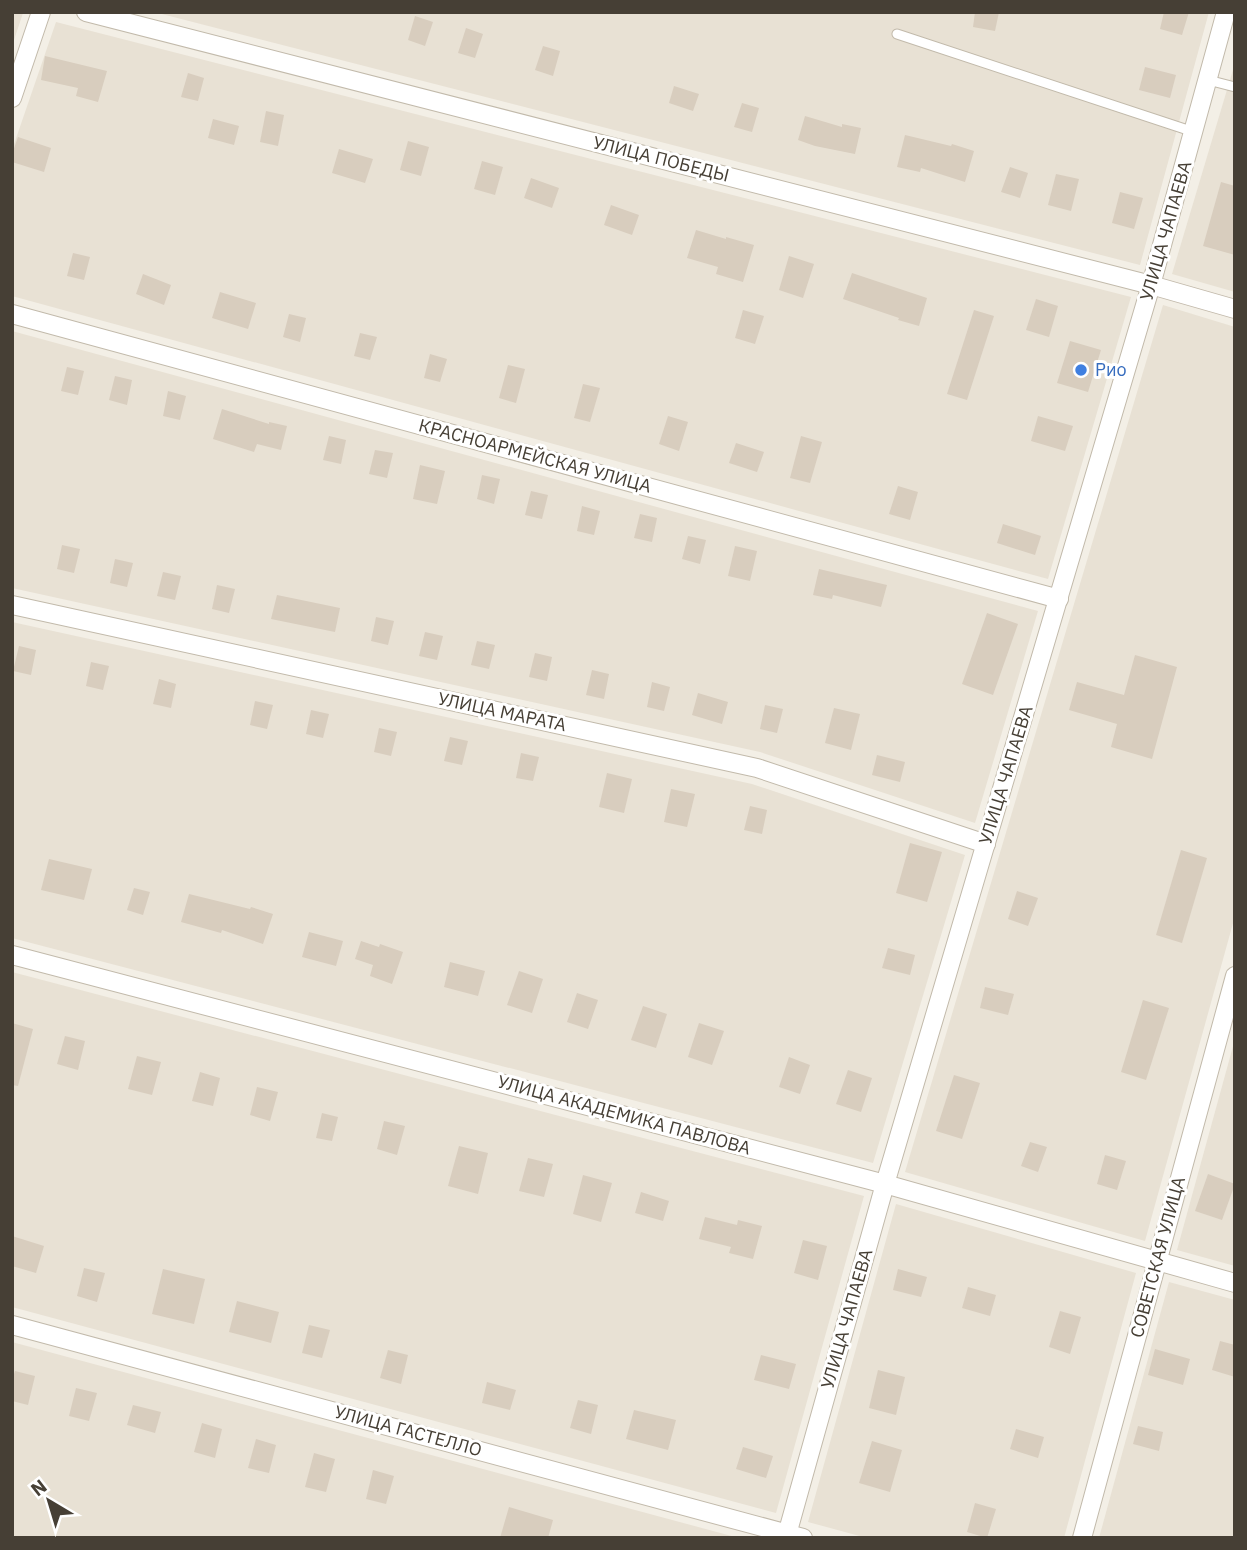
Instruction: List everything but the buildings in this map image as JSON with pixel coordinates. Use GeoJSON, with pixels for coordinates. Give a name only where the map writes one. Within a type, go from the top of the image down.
{"type":"FeatureCollection","features":[{"type":"Feature","properties":{"kind":"street"},"geometry":{"type":"LineString","coordinates":[[12,98],[41,12]]}},
{"type":"Feature","properties":{"kind":"street","name":"УЛИЦА ПОБЕДЫ"},"geometry":{"type":"LineString","coordinates":[[86,12],[1151,285],[1235,309]]}},
{"type":"Feature","properties":{"kind":"street","name":"УЛИЦА ЧАПАЕВА"},"geometry":{"type":"LineString","coordinates":[[792,1536],[885,1184],[1151,285],[1226,12]]}},
{"type":"Feature","properties":{"kind":"street","name":"КРАСНОАРМЕЙСКАЯ УЛИЦА"},"geometry":{"type":"LineString","coordinates":[[12,313],[1059,599]]}},
{"type":"Feature","properties":{"kind":"street","name":"УЛИЦА МАРАТА"},"geometry":{"type":"LineString","coordinates":[[12,605],[757,768],[986,844]]}},
{"type":"Feature","properties":{"kind":"street","name":"УЛИЦА АКАДЕМИКА ПАВЛОВА"},"geometry":{"type":"LineString","coordinates":[[12,955],[885,1184],[1235,1283]]}},
{"type":"Feature","properties":{"kind":"street","name":"СОВЕТСКАЯ УЛИЦА"},"geometry":{"type":"LineString","coordinates":[[1082,1538],[1235,978]]}},
{"type":"Feature","properties":{"kind":"street","name":"УЛИЦА ГАСТЕЛЛО"},"geometry":{"type":"LineString","coordinates":[[12,1325],[792,1536]]}},
{"type":"Feature","properties":{"kind":"lane"},"geometry":{"type":"LineString","coordinates":[[897,34],[1194,132]]}},
{"type":"Feature","properties":{"kind":"lane"},"geometry":{"type":"LineString","coordinates":[[1208,80],[1235,87]]}},
{"type":"Feature","properties":{"kind":"shaded area"},"geometry":{"type":"Polygon","coordinates":[[[12,12],[23,13],[12,46],[12,12]]]}},
{"type":"Feature","properties":{"kind":"shaded area"},"geometry":{"type":"Polygon","coordinates":[[[154,12],[1209,12],[1140,265],[154,12]]]}},
{"type":"Feature","properties":{"kind":"shaded area"},"geometry":{"type":"Polygon","coordinates":[[[56,22],[1131,297],[1048,579],[12,296],[12,150],[56,22]]]}},
{"type":"Feature","properties":{"kind":"shaded area"},"geometry":{"type":"Polygon","coordinates":[[[1235,63],[1235,292],[1172,274],[1235,63]]]}},
{"type":"Feature","properties":{"kind":"shaded area"},"geometry":{"type":"Polygon","coordinates":[[[1163,305],[1235,327],[1235,916],[1145,1241],[905,1172],[1163,305]]]}},
{"type":"Feature","properties":{"kind":"shaded area"},"geometry":{"type":"Polygon","coordinates":[[[12,331],[1038,611],[975,823],[760,752],[12,588],[12,331]]]}},
{"type":"Feature","properties":{"kind":"shaded area"},"geometry":{"type":"Polygon","coordinates":[[[12,622],[752,784],[965,855],[873,1163],[12,938],[12,622]]]}},
{"type":"Feature","properties":{"kind":"shaded area"},"geometry":{"type":"Polygon","coordinates":[[[12,972],[864,1196],[776,1513],[12,1307],[12,972]]]}},
{"type":"Feature","properties":{"kind":"shaded area"},"geometry":{"type":"Polygon","coordinates":[[[1235,1039],[1235,1266],[1177,1250],[1235,1039]]]}},
{"type":"Feature","properties":{"kind":"shaded area"},"geometry":{"type":"Polygon","coordinates":[[[896,1204],[1136,1273],[1064,1538],[867,1538],[808,1522],[896,1204]]]}},
{"type":"Feature","properties":{"kind":"shaded area"},"geometry":{"type":"Polygon","coordinates":[[[1169,1282],[1235,1300],[1235,1538],[1099,1538],[1169,1282]]]}},
{"type":"Feature","properties":{"kind":"shaded area"},"geometry":{"type":"Polygon","coordinates":[[[12,1342],[739,1538],[12,1538],[12,1342]]]}},
{"type":"Feature","properties":{"kind":"place","name":"Рио"},"geometry":{"type":"Point","coordinates":[1081,370]}}]}
